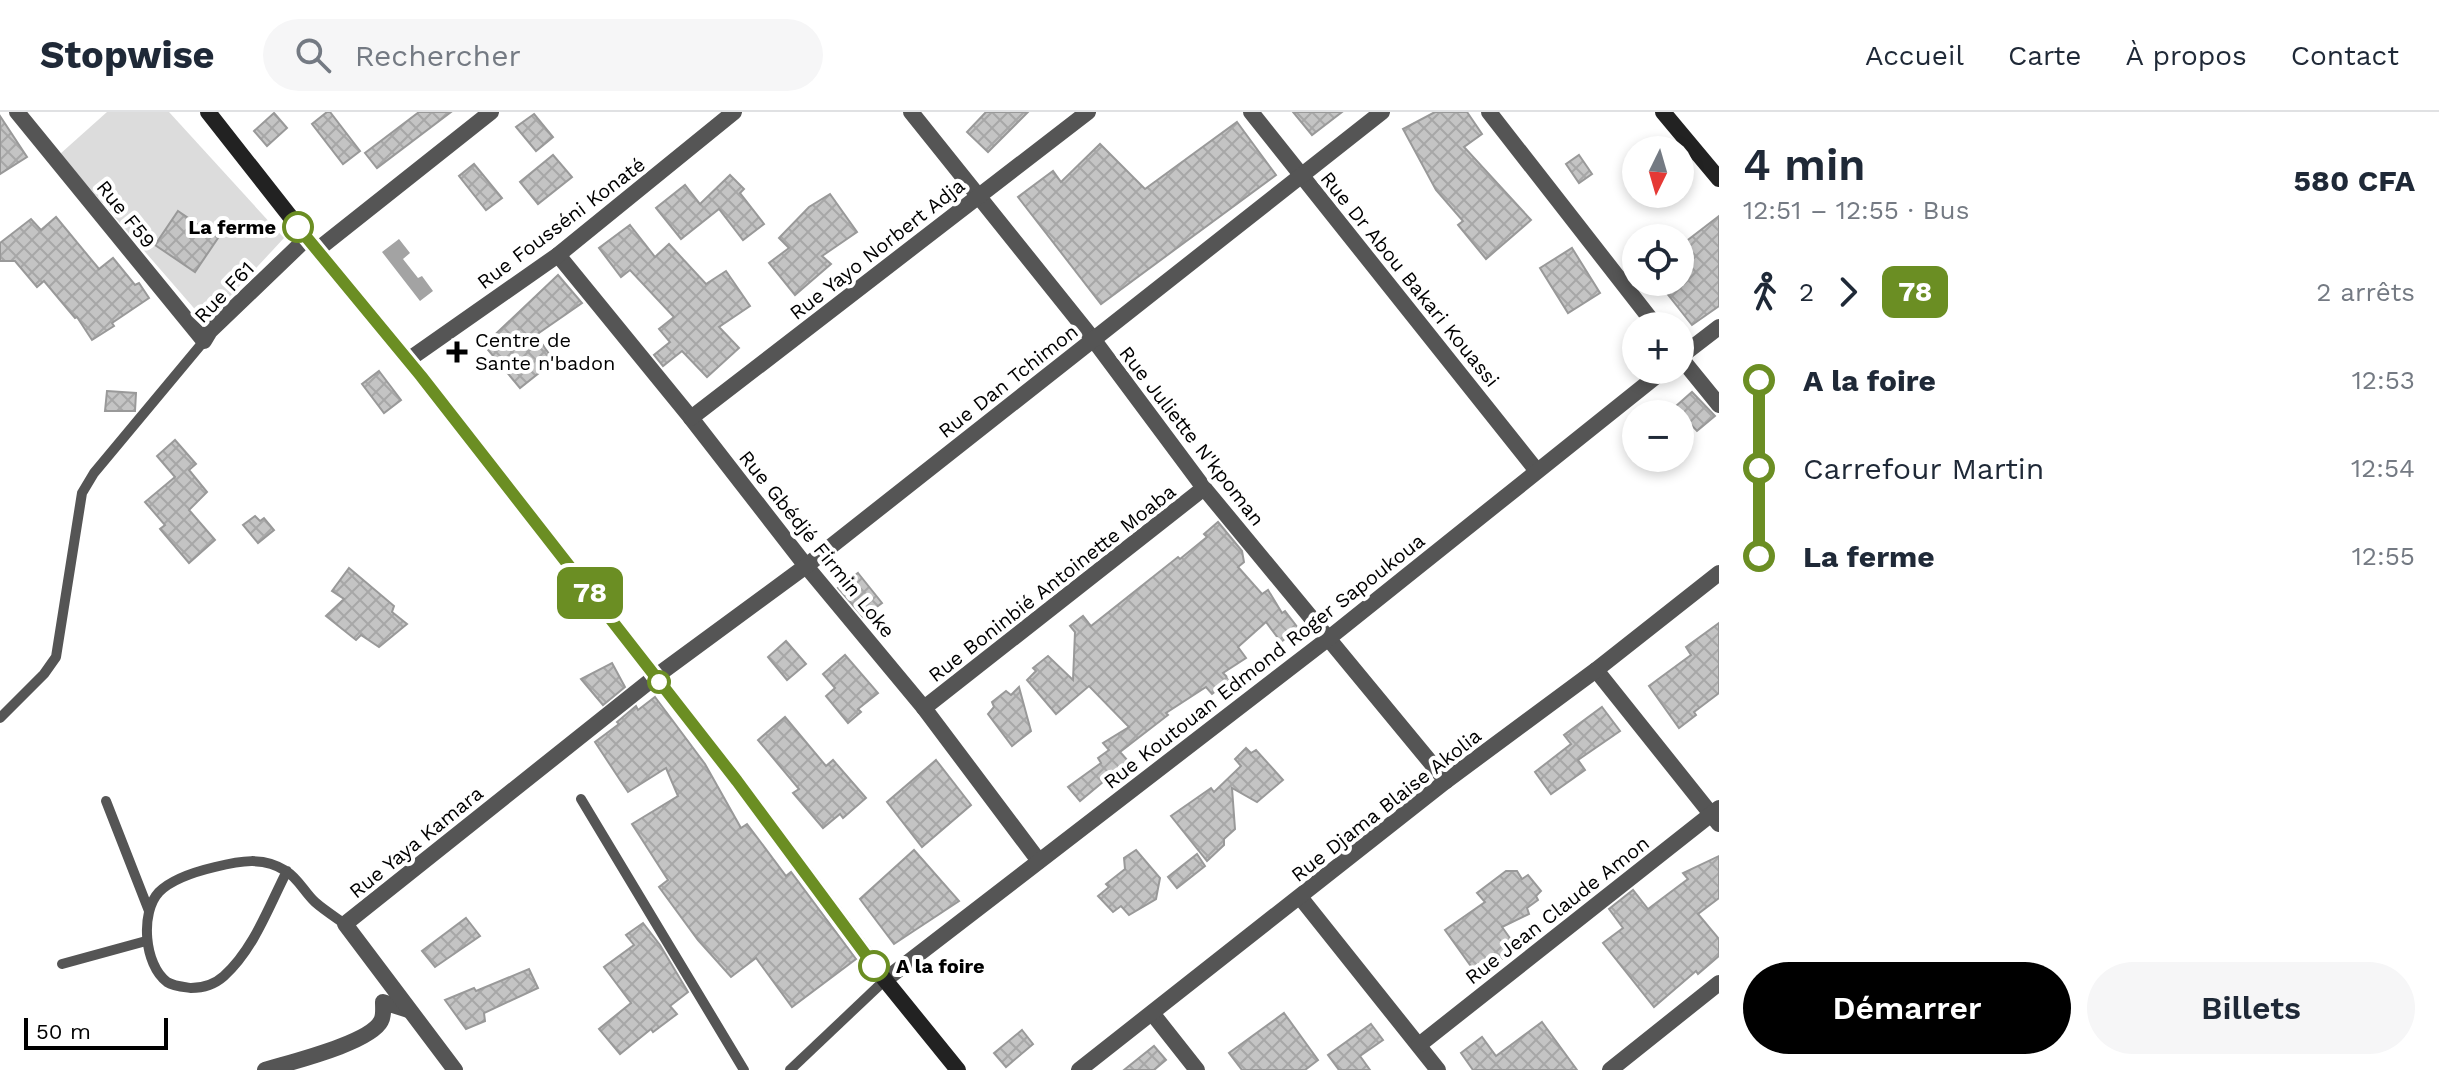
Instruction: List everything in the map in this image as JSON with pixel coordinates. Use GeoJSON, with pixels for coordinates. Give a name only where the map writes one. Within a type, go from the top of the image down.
{"type":"FeatureCollection","features":[{"type":"Feature","properties":{"kind":"street","name":"Rue F59"},"geometry":{"type":"LineString","coordinates":[[17,112],[204,341]]}},
{"type":"Feature","properties":{"kind":"street"},"geometry":{"type":"LineString","coordinates":[[208,112],[408,360],[737,781],[885,980],[958,1070]]}},
{"type":"Feature","properties":{"kind":"street","name":"Rue F61"},"geometry":{"type":"LineString","coordinates":[[204,341],[210,331],[312,244],[491,112]]}},
{"type":"Feature","properties":{"kind":"street","name":"Rue Fousséni Konaté"},"geometry":{"type":"LineString","coordinates":[[408,360],[558,255],[734,112]]}},
{"type":"Feature","properties":{"kind":"street","name":"Rue Juliette N'kpoman"},"geometry":{"type":"LineString","coordinates":[[911,112],[1093,339],[1204,488],[1446,781]]}},
{"type":"Feature","properties":{"kind":"street","name":"Rue Yayo Norbert Adja"},"geometry":{"type":"LineString","coordinates":[[691,418],[1088,112]]}},
{"type":"Feature","properties":{"kind":"street","name":"Rue Dr Abou Bakari Kouassi"},"geometry":{"type":"LineString","coordinates":[[1251,112],[1537,471]]}},
{"type":"Feature","properties":{"kind":"street","name":"Rue Dan Tchimon"},"geometry":{"type":"LineString","coordinates":[[655,677],[806,566],[1382,112]]}},
{"type":"Feature","properties":{"kind":"street"},"geometry":{"type":"LineString","coordinates":[[1489,112],[1645,312]]}},
{"type":"Feature","properties":{"kind":"street"},"geometry":{"type":"LineString","coordinates":[[1663,112],[1719,179]]}},
{"type":"Feature","properties":{"kind":"street","name":"Rue Gbédjé Firmin Loke"},"geometry":{"type":"LineString","coordinates":[[558,255],[806,566],[924,708],[1039,861]]}},
{"type":"Feature","properties":{"kind":"street"},"geometry":{"type":"LineString","coordinates":[[1694,346],[1719,327]]}},
{"type":"Feature","properties":{"kind":"street"},"geometry":{"type":"LineString","coordinates":[[1694,374],[1719,405]]}},
{"type":"Feature","properties":{"kind":"street","name":"Rue Koutouan Edmond Roger Sapoukoua"},"geometry":{"type":"LineString","coordinates":[[885,980],[1329,638],[1646,384]]}},
{"type":"Feature","properties":{"kind":"street","name":"Rue Boninbié Antoinette Moaba"},"geometry":{"type":"LineString","coordinates":[[924,708],[1204,488]]}},
{"type":"Feature","properties":{"kind":"street","name":"Rue Djama Blaise Akolia"},"geometry":{"type":"LineString","coordinates":[[1079,1070],[1446,781],[1596,670],[1719,573]]}},
{"type":"Feature","properties":{"kind":"street"},"geometry":{"type":"LineString","coordinates":[[1596,670],[1716,815]]}},
{"type":"Feature","properties":{"kind":"street","name":"Rue Yaya Kamara"},"geometry":{"type":"LineString","coordinates":[[455,1070],[345,924],[655,677]]}},
{"type":"Feature","properties":{"kind":"street","name":"Rue Jean Claude Amon"},"geometry":{"type":"LineString","coordinates":[[1419,1045],[1716,815]]}},
{"type":"Feature","properties":{"kind":"street"},"geometry":{"type":"LineString","coordinates":[[1300,897],[1438,1070]]}},
{"type":"Feature","properties":{"kind":"street"},"geometry":{"type":"LineString","coordinates":[[1610,1070],[1719,983]]}},
{"type":"Feature","properties":{"kind":"street"},"geometry":{"type":"LineString","coordinates":[[265,1070],[354,1041],[372,1032],[382,1019],[383,1002],[408,1010]]}},
{"type":"Feature","properties":{"kind":"street"},"geometry":{"type":"LineString","coordinates":[[1152,1013],[1197,1070]]}},
{"type":"Feature","properties":{"kind":"lane"},"geometry":{"type":"LineString","coordinates":[[0,718],[44,674],[56,657],[82,493],[94,473],[204,341]]}},
{"type":"Feature","properties":{"kind":"lane"},"geometry":{"type":"LineString","coordinates":[[581,799],[744,1070]]}},
{"type":"Feature","properties":{"kind":"lane"},"geometry":{"type":"LineString","coordinates":[[106,801],[149,911]]}},
{"type":"Feature","properties":{"kind":"lane"},"geometry":{"type":"LineString","coordinates":[[287,871],[241,958],[222,978],[204,988],[167,982],[154,965],[146,941],[149,911],[159,892],[176,881],[209,869],[243,860],[266,862],[287,871],[315,902],[345,924]]}},
{"type":"Feature","properties":{"kind":"lane"},"geometry":{"type":"LineString","coordinates":[[62,964],[146,941]]}},
{"type":"Feature","properties":{"kind":"lane"},"geometry":{"type":"LineString","coordinates":[[790,1070],[885,980]]}},
{"type":"Feature","properties":{"kind":"shaded area"},"geometry":{"type":"Polygon","coordinates":[[[107,112],[169,112],[284,238],[206,322],[60,154],[107,112]]]}},
{"type":"Feature","properties":{"kind":"shaded area"},"geometry":{"type":"Polygon","coordinates":[[[399,239],[410,253],[403,259],[433,291],[420,301],[382,252],[399,239]]]}},
{"type":"Feature","properties":{"kind":"building"},"geometry":{"type":"Polygon","coordinates":[[[327,112],[360,151],[343,164],[312,124],[327,112]]]}},
{"type":"Feature","properties":{"kind":"building"},"geometry":{"type":"Polygon","coordinates":[[[419,112],[451,112],[377,168],[365,153],[419,112]]]}},
{"type":"Feature","properties":{"kind":"building"},"geometry":{"type":"Polygon","coordinates":[[[986,112],[1028,112],[988,152],[967,132],[986,112]]]}},
{"type":"Feature","properties":{"kind":"building"},"geometry":{"type":"Polygon","coordinates":[[[1293,112],[1342,112],[1312,135],[1293,112]]]}},
{"type":"Feature","properties":{"kind":"building"},"geometry":{"type":"Polygon","coordinates":[[[1435,112],[1467,112],[1482,134],[1464,147],[1531,220],[1486,259],[1458,225],[1463,221],[1436,190],[1403,129],[1435,112]]]}},
{"type":"Feature","properties":{"kind":"building"},"geometry":{"type":"Polygon","coordinates":[[[274,113],[287,128],[267,146],[254,131],[274,113]]]}},
{"type":"Feature","properties":{"kind":"building"},"geometry":{"type":"Polygon","coordinates":[[[534,114],[553,137],[536,151],[516,127],[534,114]]]}},
{"type":"Feature","properties":{"kind":"building"},"geometry":{"type":"Polygon","coordinates":[[[0,116],[27,157],[0,174],[0,116]]]}},
{"type":"Feature","properties":{"kind":"building"},"geometry":{"type":"Polygon","coordinates":[[[1237,122],[1276,175],[1101,304],[1018,197],[1053,171],[1061,182],[1100,144],[1145,189],[1237,122]]]}},
{"type":"Feature","properties":{"kind":"building"},"geometry":{"type":"Polygon","coordinates":[[[553,155],[572,177],[538,204],[520,182],[553,155]]]}},
{"type":"Feature","properties":{"kind":"building"},"geometry":{"type":"Polygon","coordinates":[[[1579,155],[1592,174],[1579,183],[1566,164],[1579,155]]]}},
{"type":"Feature","properties":{"kind":"building"},"geometry":{"type":"Polygon","coordinates":[[[474,164],[502,198],[486,210],[459,176],[474,164]]]}},
{"type":"Feature","properties":{"kind":"building"},"geometry":{"type":"Polygon","coordinates":[[[730,175],[744,189],[740,193],[764,224],[743,240],[719,209],[681,239],[656,208],[685,185],[700,204],[730,175]]]}},
{"type":"Feature","properties":{"kind":"building"},"geometry":{"type":"Polygon","coordinates":[[[830,194],[857,232],[822,256],[831,264],[795,295],[769,263],[789,248],[779,238],[809,207],[830,194]]]}},
{"type":"Feature","properties":{"kind":"building"},"geometry":{"type":"Polygon","coordinates":[[[178,211],[218,238],[195,272],[155,245],[178,211]]]}},
{"type":"Feature","properties":{"kind":"building"},"geometry":{"type":"Polygon","coordinates":[[[1719,216],[1719,306],[1694,324],[1694,312],[1682,312],[1669,296],[1694,296],[1694,235],[1719,216]]]}},
{"type":"Feature","properties":{"kind":"building"},"geometry":{"type":"Polygon","coordinates":[[[56,217],[99,269],[113,258],[135,285],[139,283],[149,298],[92,340],[77,317],[44,281],[37,287],[15,261],[0,261],[0,243],[31,219],[41,230],[56,217]]]}},
{"type":"Feature","properties":{"kind":"building"},"geometry":{"type":"Polygon","coordinates":[[[630,225],[655,257],[669,244],[706,284],[726,271],[750,306],[719,327],[739,348],[707,377],[682,351],[663,366],[654,355],[670,342],[659,329],[674,317],[630,270],[621,277],[599,248],[630,225]]]}},
{"type":"Feature","properties":{"kind":"building"},"geometry":{"type":"Polygon","coordinates":[[[1572,248],[1600,293],[1568,313],[1540,268],[1572,248]]]}},
{"type":"Feature","properties":{"kind":"building"},"geometry":{"type":"Polygon","coordinates":[[[558,275],[582,303],[536,335],[554,361],[520,388],[484,345],[558,275]]]}},
{"type":"Feature","properties":{"kind":"building"},"geometry":{"type":"Polygon","coordinates":[[[379,371],[401,400],[384,413],[362,384],[379,371]]]}},
{"type":"Feature","properties":{"kind":"building"},"geometry":{"type":"Polygon","coordinates":[[[107,391],[136,393],[135,411],[105,411],[107,391]]]}},
{"type":"Feature","properties":{"kind":"building"},"geometry":{"type":"Polygon","coordinates":[[[1692,392],[1715,416],[1697,431],[1694,428],[1694,400],[1683,400],[1692,392]]]}},
{"type":"Feature","properties":{"kind":"building"},"geometry":{"type":"Polygon","coordinates":[[[175,440],[196,464],[189,470],[207,492],[189,510],[215,540],[189,563],[160,529],[165,525],[145,502],[175,477],[157,456],[175,440]]]}},
{"type":"Feature","properties":{"kind":"building"},"geometry":{"type":"Polygon","coordinates":[[[255,516],[260,521],[264,518],[274,530],[258,543],[243,525],[255,516]]]}},
{"type":"Feature","properties":{"kind":"building"},"geometry":{"type":"Polygon","coordinates":[[[1218,522],[1242,551],[1244,562],[1238,567],[1262,594],[1268,590],[1282,613],[1285,611],[1298,628],[1281,642],[1266,622],[1238,647],[1246,658],[1223,673],[1230,680],[1212,694],[1206,687],[1166,713],[1168,715],[1120,752],[1128,761],[1080,801],[1068,787],[1101,763],[1098,758],[1109,750],[1103,743],[1129,727],[1089,686],[1056,714],[1027,680],[1036,671],[1033,668],[1048,656],[1073,680],[1075,632],[1070,626],[1083,616],[1091,626],[1207,537],[1204,534],[1218,522]]]}},
{"type":"Feature","properties":{"kind":"building"},"geometry":{"type":"Polygon","coordinates":[[[349,568],[394,606],[392,612],[407,624],[379,647],[361,635],[356,640],[326,616],[344,599],[332,591],[349,568]]]}},
{"type":"Feature","properties":{"kind":"building"},"geometry":{"type":"Polygon","coordinates":[[[858,573],[882,603],[863,617],[838,588],[858,573]]]}},
{"type":"Feature","properties":{"kind":"building"},"geometry":{"type":"Polygon","coordinates":[[[1719,623],[1719,693],[1679,728],[1649,686],[1691,655],[1686,647],[1719,623]]]}},
{"type":"Feature","properties":{"kind":"building"},"geometry":{"type":"Polygon","coordinates":[[[786,641],[806,664],[787,680],[768,657],[786,641]]]}},
{"type":"Feature","properties":{"kind":"building"},"geometry":{"type":"Polygon","coordinates":[[[845,655],[878,693],[858,709],[861,712],[848,723],[826,696],[835,688],[823,674],[845,655]]]}},
{"type":"Feature","properties":{"kind":"building"},"geometry":{"type":"Polygon","coordinates":[[[612,663],[625,687],[603,705],[581,679],[612,663]]]}},
{"type":"Feature","properties":{"kind":"building"},"geometry":{"type":"Polygon","coordinates":[[[1019,687],[1031,731],[1012,746],[988,714],[994,707],[992,702],[1006,691],[1011,695],[1019,687]]]}},
{"type":"Feature","properties":{"kind":"building"},"geometry":{"type":"Polygon","coordinates":[[[655,697],[705,764],[741,828],[747,824],[786,876],[791,872],[856,959],[792,1007],[756,958],[731,977],[698,940],[659,887],[668,880],[632,824],[678,796],[666,768],[628,792],[595,742],[636,706],[638,710],[655,697]]]}},
{"type":"Feature","properties":{"kind":"building"},"geometry":{"type":"Polygon","coordinates":[[[1602,707],[1620,731],[1578,760],[1585,770],[1551,794],[1535,772],[1571,744],[1564,735],[1602,707]]]}},
{"type":"Feature","properties":{"kind":"building"},"geometry":{"type":"Polygon","coordinates":[[[785,717],[826,766],[833,760],[866,798],[843,818],[840,814],[823,828],[793,793],[799,789],[758,740],[785,717]]]}},
{"type":"Feature","properties":{"kind":"building"},"geometry":{"type":"Polygon","coordinates":[[[1246,748],[1251,753],[1256,750],[1283,780],[1257,802],[1232,788],[1235,829],[1207,861],[1171,816],[1211,788],[1214,792],[1241,766],[1235,759],[1246,748]]]}},
{"type":"Feature","properties":{"kind":"building"},"geometry":{"type":"Polygon","coordinates":[[[936,760],[971,805],[922,847],[887,802],[936,760]]]}},
{"type":"Feature","properties":{"kind":"building"},"geometry":{"type":"Polygon","coordinates":[[[914,850],[959,901],[894,944],[860,899],[914,850]]]}},
{"type":"Feature","properties":{"kind":"building"},"geometry":{"type":"Polygon","coordinates":[[[1136,850],[1160,878],[1156,899],[1129,915],[1121,906],[1113,912],[1098,896],[1109,887],[1106,884],[1125,869],[1124,858],[1136,850]]]}},
{"type":"Feature","properties":{"kind":"building"},"geometry":{"type":"Polygon","coordinates":[[[1197,854],[1205,866],[1177,888],[1168,877],[1197,854]]]}},
{"type":"Feature","properties":{"kind":"building"},"geometry":{"type":"Polygon","coordinates":[[[1719,856],[1719,898],[1698,914],[1719,939],[1719,956],[1654,1007],[1603,943],[1623,928],[1609,909],[1633,890],[1648,909],[1688,879],[1683,873],[1719,856]]]}},
{"type":"Feature","properties":{"kind":"building"},"geometry":{"type":"Polygon","coordinates":[[[1506,871],[1517,871],[1522,879],[1528,875],[1541,891],[1536,896],[1538,900],[1527,908],[1529,914],[1502,927],[1517,948],[1478,976],[1445,930],[1485,902],[1477,893],[1506,871]]]}},
{"type":"Feature","properties":{"kind":"building"},"geometry":{"type":"Polygon","coordinates":[[[466,918],[480,936],[435,967],[422,951],[466,918]]]}},
{"type":"Feature","properties":{"kind":"building"},"geometry":{"type":"Polygon","coordinates":[[[643,923],[688,992],[670,1006],[677,1014],[653,1032],[651,1029],[620,1054],[599,1029],[631,1003],[604,967],[634,945],[626,935],[643,923]]]}},
{"type":"Feature","properties":{"kind":"building"},"geometry":{"type":"Polygon","coordinates":[[[529,969],[538,988],[484,1013],[485,1021],[466,1029],[445,1000],[474,988],[476,991],[529,969]]]}},
{"type":"Feature","properties":{"kind":"building"},"geometry":{"type":"Polygon","coordinates":[[[1284,1013],[1318,1060],[1305,1070],[1242,1070],[1229,1053],[1284,1013]]]}},
{"type":"Feature","properties":{"kind":"building"},"geometry":{"type":"Polygon","coordinates":[[[1542,1022],[1577,1070],[1473,1070],[1461,1053],[1482,1037],[1496,1056],[1542,1022]]]}},
{"type":"Feature","properties":{"kind":"building"},"geometry":{"type":"Polygon","coordinates":[[[1371,1024],[1383,1040],[1360,1056],[1370,1070],[1339,1070],[1328,1055],[1371,1024]]]}},
{"type":"Feature","properties":{"kind":"building"},"geometry":{"type":"Polygon","coordinates":[[[1022,1030],[1033,1044],[1006,1067],[994,1053],[1022,1030]]]}},
{"type":"Feature","properties":{"kind":"building"},"geometry":{"type":"Polygon","coordinates":[[[1154,1046],[1166,1060],[1154,1070],[1124,1070],[1154,1046]]]}},
{"type":"Feature","properties":{"kind":"bus line","name":"78"},"geometry":{"type":"LineString","coordinates":[[298,227],[421,376],[737,781],[874,966]]}},
{"type":"Feature","properties":{"kind":"place","name":"La ferme"},"geometry":{"type":"Point","coordinates":[298,227]}},
{"type":"Feature","properties":{"kind":"place","name":"Centre de Sante n'badon"},"geometry":{"type":"Point","coordinates":[457,352]}},
{"type":"Feature","properties":{"kind":"place","name":"A la foire"},"geometry":{"type":"Point","coordinates":[874,966]}}]}
